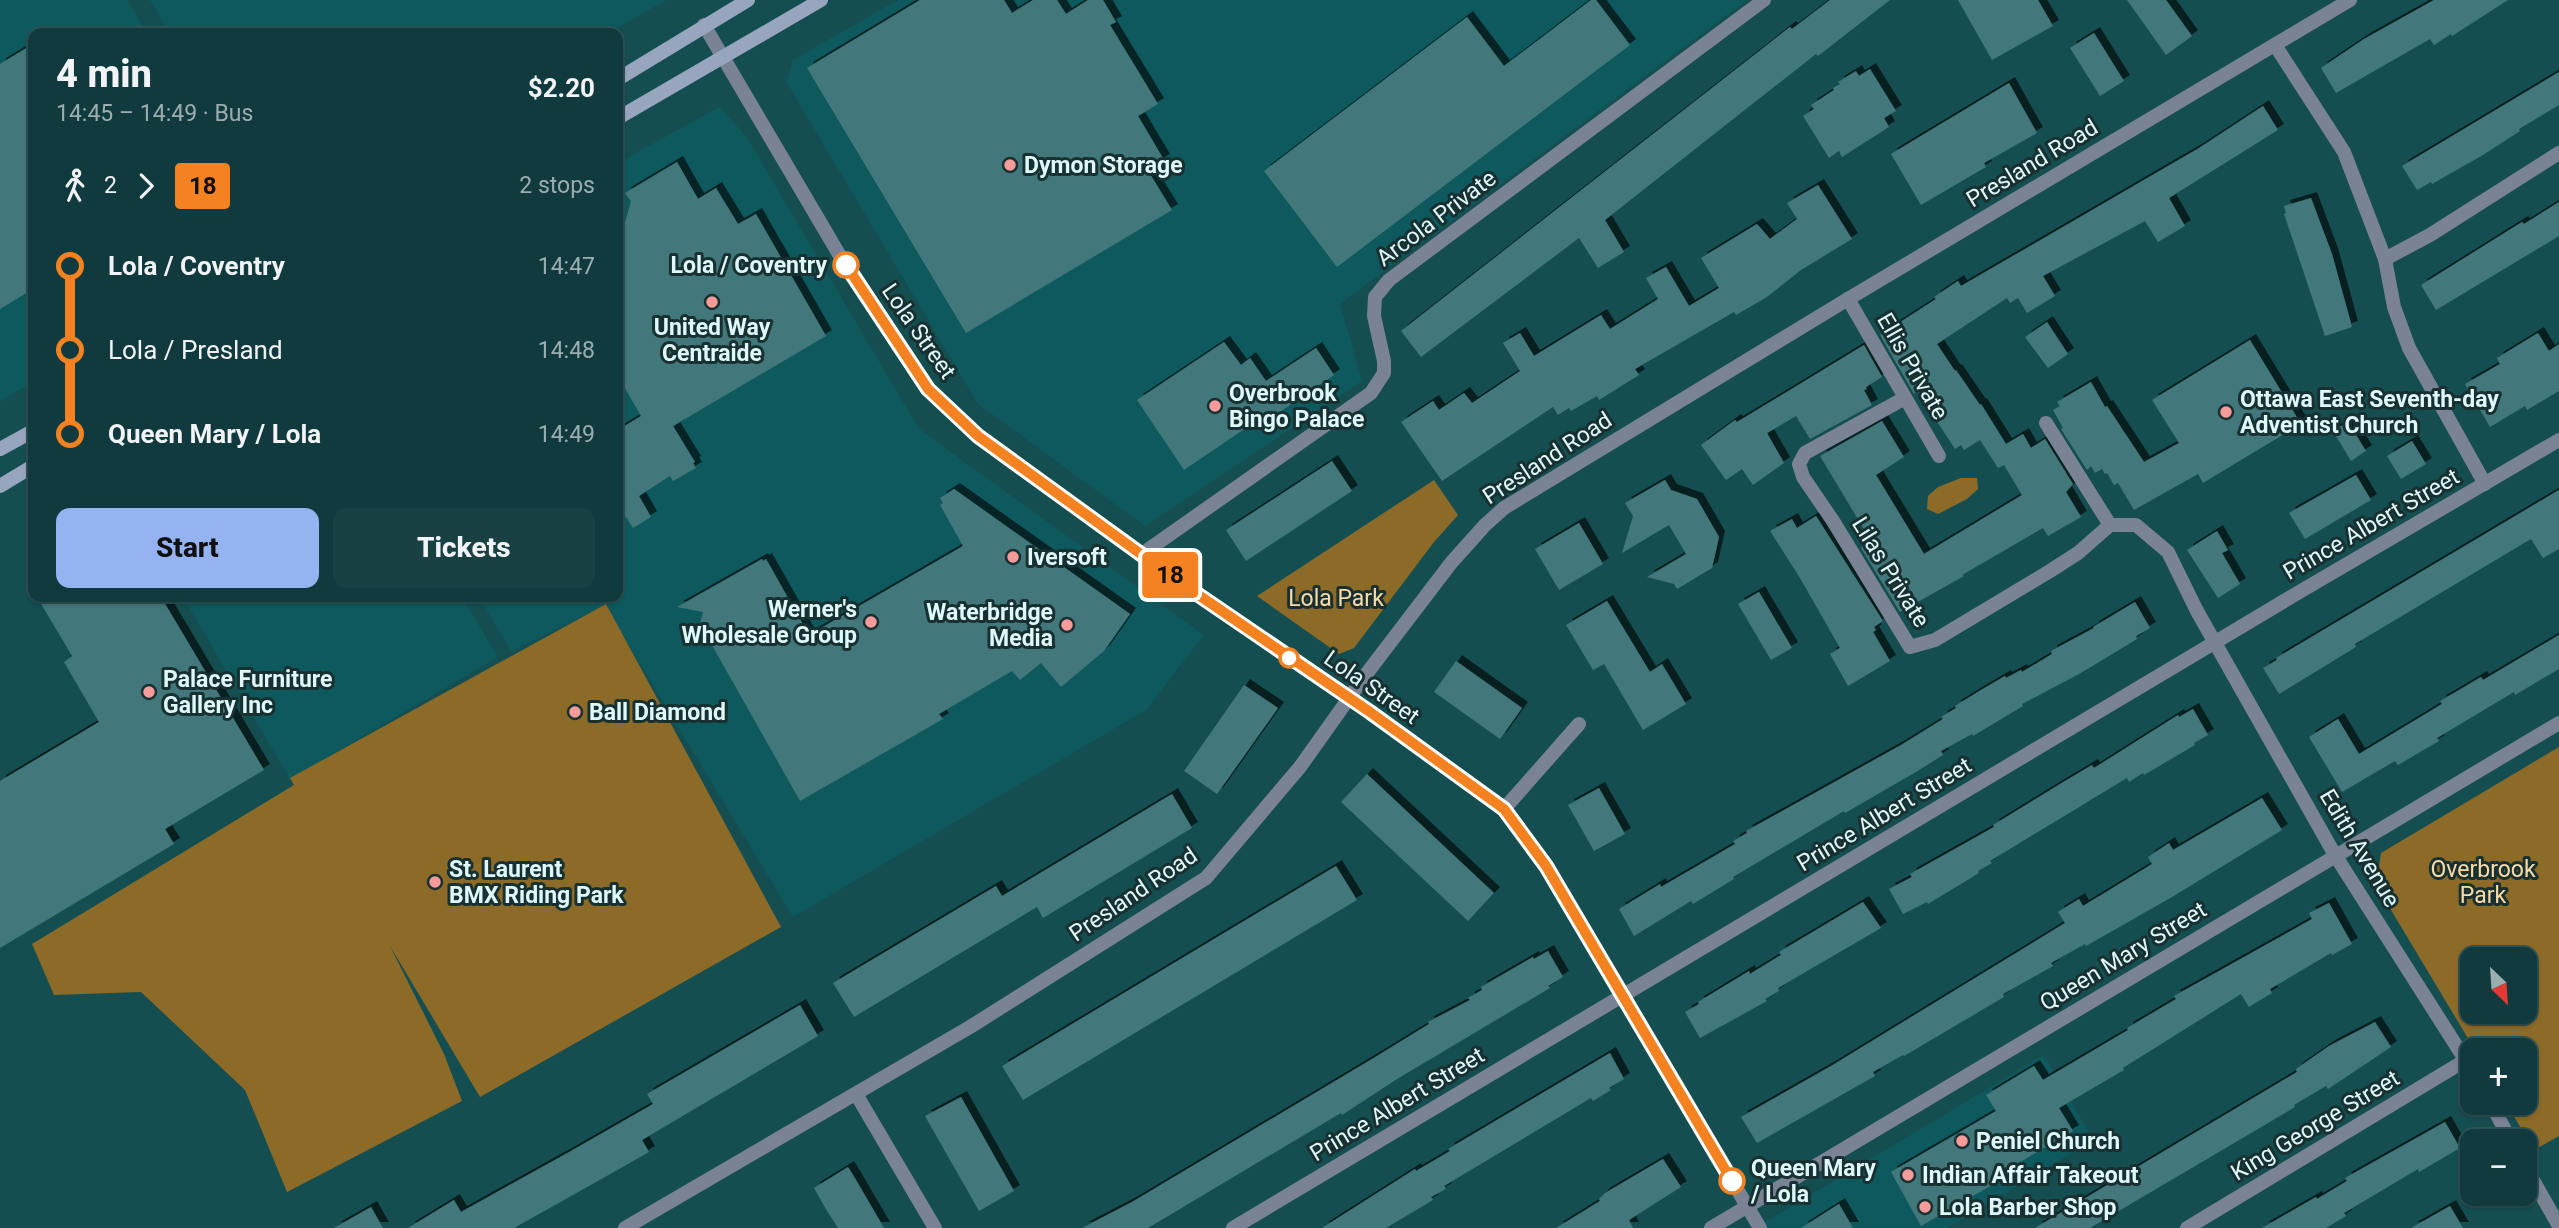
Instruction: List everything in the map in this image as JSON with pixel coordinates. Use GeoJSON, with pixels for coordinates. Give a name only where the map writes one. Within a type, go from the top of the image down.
{"type":"FeatureCollection","features":[{"type":"Feature","properties":{"kind":"main road"},"geometry":{"type":"LineString","coordinates":[[623,76],[748,0]]}},
{"type":"Feature","properties":{"kind":"main road"},"geometry":{"type":"LineString","coordinates":[[623,115],[821,0]]}},
{"type":"Feature","properties":{"kind":"main road"},"geometry":{"type":"LineString","coordinates":[[0,449],[28,434]]}},
{"type":"Feature","properties":{"kind":"main road"},"geometry":{"type":"LineString","coordinates":[[0,486],[28,469]]}},
{"type":"Feature","properties":{"kind":"street","name":"Arcola Private"},"geometry":{"type":"LineString","coordinates":[[1142,554],[1371,393],[1384,373],[1384,361],[1374,317],[1375,297],[1389,280],[1764,0]]}},
{"type":"Feature","properties":{"kind":"street","name":"Presland Road"},"geometry":{"type":"LineString","coordinates":[[625,1228],[970,1027],[1206,878],[1300,767],[1348,698],[1451,563],[1504,508],[2350,0]]}},
{"type":"Feature","properties":{"kind":"street","name":"Lola Street"},"geometry":{"type":"LineString","coordinates":[[704,25],[843,261],[928,389],[978,436],[1504,809],[1546,866],[1760,1228]]}},
{"type":"Feature","properties":{"kind":"street"},"geometry":{"type":"LineString","coordinates":[[2275,45],[2344,152],[2385,259],[2394,307],[2409,348],[2485,484]]}},
{"type":"Feature","properties":{"kind":"street"},"geometry":{"type":"LineString","coordinates":[[2385,259],[2430,235],[2559,153]]}},
{"type":"Feature","properties":{"kind":"street","name":"Ellis Private"},"geometry":{"type":"LineString","coordinates":[[1848,299],[1939,456]]}},
{"type":"Feature","properties":{"kind":"street","name":"Lilas Private"},"geometry":{"type":"LineString","coordinates":[[1905,398],[1805,453],[1799,464],[1803,477],[1910,647],[1935,640],[2078,554],[2110,525]]}},
{"type":"Feature","properties":{"kind":"street"},"geometry":{"type":"LineString","coordinates":[[2046,423],[2110,525]]}},
{"type":"Feature","properties":{"kind":"street","name":"Prince Albert Street"},"geometry":{"type":"LineString","coordinates":[[1233,1228],[2559,440]]}},
{"type":"Feature","properties":{"kind":"street","name":"Edith Avenue"},"geometry":{"type":"LineString","coordinates":[[2110,525],[2136,525],[2168,552],[2197,611],[2335,855],[2460,1050]]}},
{"type":"Feature","properties":{"kind":"street","name":"Queen Mary Street"},"geometry":{"type":"LineString","coordinates":[[1711,1228],[2559,723]]}},
{"type":"Feature","properties":{"kind":"street"},"geometry":{"type":"LineString","coordinates":[[1504,809],[1579,724]]}},
{"type":"Feature","properties":{"kind":"street","name":"King George Street"},"geometry":{"type":"LineString","coordinates":[[2187,1228],[2460,1072]]}},
{"type":"Feature","properties":{"kind":"street"},"geometry":{"type":"LineString","coordinates":[[856,1094],[935,1228]]}},
{"type":"Feature","properties":{"kind":"street"},"geometry":{"type":"LineString","coordinates":[[2537,1187],[2559,1226]]}},
{"type":"Feature","properties":{"kind":"shaded area"},"geometry":{"type":"Polygon","coordinates":[[[0,0],[127,0],[144,28],[28,28],[28,385],[0,401],[0,0]]]}},
{"type":"Feature","properties":{"kind":"shaded area"},"geometry":{"type":"Polygon","coordinates":[[[150,0],[666,0],[618,28],[167,28],[150,0]]]}},
{"type":"Feature","properties":{"kind":"shaded area"},"geometry":{"type":"Polygon","coordinates":[[[898,0],[1747,0],[1340,304],[1362,381],[1145,526],[978,404],[787,83],[793,60],[898,0]]]}},
{"type":"Feature","properties":{"kind":"shaded area"},"geometry":{"type":"Polygon","coordinates":[[[719,107],[746,136],[919,429],[1204,635],[1146,710],[793,917],[605,606],[511,651],[482,602],[623,602],[623,160],[719,107]]]}},
{"type":"Feature","properties":{"kind":"shaded area"},"geometry":{"type":"Polygon","coordinates":[[[186,602],[465,602],[498,657],[290,779],[186,602]]]}},
{"type":"Feature","properties":{"kind":"shaded area"},"geometry":{"type":"Polygon","coordinates":[[[2044,1055],[2093,1140],[1948,1228],[1755,1228],[2044,1055]]]}},
{"type":"Feature","properties":{"kind":"green space"},"geometry":{"type":"Polygon","coordinates":[[[1961,478],[1977,478],[1978,489],[1967,499],[1938,514],[1927,509],[1928,496],[1938,487],[1961,478]]]}},
{"type":"Feature","properties":{"kind":"green space","name":"Lola Park"},"geometry":{"type":"Polygon","coordinates":[[[1434,480],[1458,515],[1434,542],[1354,648],[1339,654],[1257,596],[1434,480]]]}},
{"type":"Feature","properties":{"kind":"green space"},"geometry":{"type":"Polygon","coordinates":[[[606,604],[781,927],[480,1097],[390,946],[444,1054],[462,1101],[287,1192],[245,1090],[141,992],[54,995],[32,944],[294,785],[290,778],[606,604]]]}},
{"type":"Feature","properties":{"kind":"green space","name":"Overbrook Park"},"geometry":{"type":"Polygon","coordinates":[[[2559,747],[2559,1136],[2537,1148],[2537,1129],[2521,1129],[2513,1115],[2537,1115],[2537,1038],[2468,1038],[2376,885],[2381,853],[2559,747]]]}},
{"type":"Feature","properties":{"kind":"building","name":"Dymon Storage"},"geometry":{"type":"Polygon","coordinates":[[[920,0],[1004,0],[1012,13],[1033,0],[1057,0],[1066,14],[1088,0],[1103,0],[1116,22],[1110,25],[1158,104],[1138,116],[1164,160],[1147,169],[1172,210],[966,333],[807,68],[920,0]]]}},
{"type":"Feature","properties":{"kind":"building"},"geometry":{"type":"Polygon","coordinates":[[[1591,0],[1596,0],[1630,45],[1337,267],[1264,171],[1467,17],[1504,66],[1591,0]]]}},
{"type":"Feature","properties":{"kind":"building"},"geometry":{"type":"Polygon","coordinates":[[[1830,0],[1890,0],[1818,56],[1816,54],[1605,220],[1624,252],[1598,268],[1579,238],[1421,357],[1401,331],[1790,27],[1792,29],[1830,0]]]}},
{"type":"Feature","properties":{"kind":"building"},"geometry":{"type":"Polygon","coordinates":[[[1958,0],[2038,0],[2053,26],[1992,60],[1958,0]]]}},
{"type":"Feature","properties":{"kind":"building"},"geometry":{"type":"Polygon","coordinates":[[[2127,0],[2166,0],[2192,36],[2166,55],[2127,0]]]}},
{"type":"Feature","properties":{"kind":"building"},"geometry":{"type":"Polygon","coordinates":[[[2434,0],[2508,0],[2452,36],[2451,34],[2434,45],[2430,39],[2336,93],[2321,68],[2364,39],[2434,0]]]}},
{"type":"Feature","properties":{"kind":"building"},"geometry":{"type":"Polygon","coordinates":[[[2094,33],[2124,81],[2100,96],[2070,48],[2094,33]]]}},
{"type":"Feature","properties":{"kind":"building"},"geometry":{"type":"Polygon","coordinates":[[[28,47],[28,292],[0,309],[0,64],[28,47]]]}},
{"type":"Feature","properties":{"kind":"building"},"geometry":{"type":"Polygon","coordinates":[[[1870,69],[1896,111],[1884,118],[1889,127],[1842,157],[1839,151],[1829,158],[1803,116],[1814,109],[1811,105],[1834,90],[1833,88],[1840,84],[1838,82],[1856,71],[1859,76],[1870,69]]]}},
{"type":"Feature","properties":{"kind":"building"},"geometry":{"type":"Polygon","coordinates":[[[2559,72],[2559,105],[2483,155],[2417,190],[2402,166],[2559,72]]]}},
{"type":"Feature","properties":{"kind":"building"},"geometry":{"type":"Polygon","coordinates":[[[2009,83],[2037,133],[1984,163],[1986,167],[1921,205],[1891,154],[2009,83]]]}},
{"type":"Feature","properties":{"kind":"building"},"geometry":{"type":"Polygon","coordinates":[[[2263,106],[2278,130],[2169,198],[2185,226],[2158,242],[2145,221],[2043,276],[2055,296],[2027,313],[2018,298],[2010,303],[2007,298],[1937,344],[1981,404],[2006,444],[2023,434],[2031,448],[2045,439],[2073,484],[2066,492],[2081,517],[2048,536],[2043,528],[1900,612],[1861,548],[1871,541],[1820,456],[1882,421],[1904,457],[1876,475],[1924,554],[2022,495],[2004,465],[1998,468],[1980,440],[1964,450],[1961,445],[1955,449],[1917,391],[1914,394],[1880,335],[1936,299],[1934,297],[1958,281],[1961,286],[2199,148],[2263,106]]]}},
{"type":"Feature","properties":{"kind":"building","name":"United Way Centraide"},"geometry":{"type":"Polygon","coordinates":[[[677,162],[698,199],[716,188],[738,224],[756,214],[826,336],[673,426],[696,468],[673,481],[670,476],[639,496],[651,517],[633,528],[626,517],[623,519],[623,427],[641,416],[623,385],[623,230],[631,201],[625,193],[677,162]]]}},
{"type":"Feature","properties":{"kind":"building"},"geometry":{"type":"Polygon","coordinates":[[[1818,185],[1852,239],[1801,270],[1767,297],[1736,315],[1734,312],[1635,369],[1639,375],[1599,400],[1597,396],[1558,415],[1553,407],[1442,481],[1401,422],[1433,401],[1439,410],[1464,393],[1472,403],[1520,371],[1503,343],[1520,333],[1534,356],[1601,315],[1610,329],[1658,299],[1646,278],[1666,267],[1689,306],[1719,288],[1701,258],[1757,224],[1770,239],[1797,219],[1787,203],[1818,185]]]}},
{"type":"Feature","properties":{"kind":"building"},"geometry":{"type":"Polygon","coordinates":[[[2311,198],[2332,254],[2352,327],[2325,336],[2284,214],[2284,206],[2311,198]]]}},
{"type":"Feature","properties":{"kind":"building"},"geometry":{"type":"Polygon","coordinates":[[[2559,202],[2559,236],[2436,310],[2421,285],[2559,202]]]}},
{"type":"Feature","properties":{"kind":"building"},"geometry":{"type":"Polygon","coordinates":[[[2047,322],[2068,354],[2048,368],[2025,337],[2047,322]]]}},
{"type":"Feature","properties":{"kind":"building"},"geometry":{"type":"Polygon","coordinates":[[[2538,333],[2549,351],[2559,344],[2559,391],[2527,410],[2525,406],[2490,427],[2465,384],[2500,364],[2497,358],[2538,333]]]}},
{"type":"Feature","properties":{"kind":"building","name":"Ottawa East Seventh-day Adventist Church"},"geometry":{"type":"Polygon","coordinates":[[[2250,340],[2301,424],[2203,483],[2198,474],[2134,510],[2118,483],[2114,485],[2107,473],[2102,469],[2095,473],[2091,466],[2087,470],[2061,429],[2063,428],[2053,410],[2060,406],[2057,402],[2091,382],[2105,407],[2107,406],[2144,462],[2179,443],[2152,400],[2250,340]]]}},
{"type":"Feature","properties":{"kind":"building","name":"Overbrook Bingo Palace"},"geometry":{"type":"Polygon","coordinates":[[[1224,342],[1241,365],[1250,358],[1266,381],[1316,348],[1334,375],[1274,416],[1271,411],[1184,470],[1137,400],[1224,342]]]}},
{"type":"Feature","properties":{"kind":"building"},"geometry":{"type":"Polygon","coordinates":[[[1864,345],[1882,377],[1864,390],[1872,405],[1810,439],[1796,416],[1767,433],[1784,463],[1753,485],[1742,469],[1726,480],[1701,445],[1735,420],[1737,422],[1864,345]]]}},
{"type":"Feature","properties":{"kind":"building"},"geometry":{"type":"Polygon","coordinates":[[[2348,422],[2366,451],[2351,461],[2333,431],[2348,422]]]}},
{"type":"Feature","properties":{"kind":"building"},"geometry":{"type":"Polygon","coordinates":[[[2412,441],[2426,464],[2401,479],[2387,456],[2412,441]]]}},
{"type":"Feature","properties":{"kind":"building"},"geometry":{"type":"Polygon","coordinates":[[[1332,461],[1352,491],[1246,561],[1226,530],[1332,461]]]}},
{"type":"Feature","properties":{"kind":"building"},"geometry":{"type":"Polygon","coordinates":[[[2356,475],[2371,500],[2305,539],[2289,513],[2356,475]]]}},
{"type":"Feature","properties":{"kind":"building"},"geometry":{"type":"Polygon","coordinates":[[[1665,480],[1671,490],[1697,499],[1719,537],[1712,568],[1677,589],[1674,584],[1647,577],[1686,554],[1669,525],[1622,553],[1633,516],[1625,503],[1665,480]]]}},
{"type":"Feature","properties":{"kind":"building"},"geometry":{"type":"Polygon","coordinates":[[[954,489],[1130,614],[1104,651],[1061,687],[1041,663],[1020,680],[1012,671],[939,714],[943,719],[800,801],[700,624],[703,612],[677,607],[766,559],[809,635],[963,546],[940,505],[943,503],[940,498],[954,489]]]}},
{"type":"Feature","properties":{"kind":"building"},"geometry":{"type":"Polygon","coordinates":[[[2559,490],[2559,549],[2543,558],[2531,539],[2355,644],[2356,647],[2279,694],[2263,668],[2277,660],[2276,658],[2559,490]]]}},
{"type":"Feature","properties":{"kind":"building"},"geometry":{"type":"Polygon","coordinates":[[[1816,516],[1883,621],[1874,627],[1876,630],[1873,632],[1890,661],[1848,686],[1830,654],[1840,648],[1770,531],[1792,519],[1797,528],[1816,516]]]}},
{"type":"Feature","properties":{"kind":"building"},"geometry":{"type":"Polygon","coordinates":[[[1579,523],[1603,564],[1559,590],[1535,549],[1579,523]]]}},
{"type":"Feature","properties":{"kind":"building"},"geometry":{"type":"Polygon","coordinates":[[[2217,531],[2228,550],[2222,553],[2240,584],[2218,598],[2187,550],[2217,531]]]}},
{"type":"Feature","properties":{"kind":"building"},"geometry":{"type":"Polygon","coordinates":[[[1759,592],[1792,648],[1771,660],[1738,604],[1759,592]]]}},
{"type":"Feature","properties":{"kind":"building"},"geometry":{"type":"Polygon","coordinates":[[[1607,601],[1650,672],[1662,664],[1686,704],[1643,730],[1604,664],[1593,670],[1566,625],[1607,601]]]}},
{"type":"Feature","properties":{"kind":"building","name":"Palace Furniture Gallery Inc"},"geometry":{"type":"Polygon","coordinates":[[[40,602],[164,602],[264,770],[165,829],[174,844],[0,948],[0,781],[99,722],[64,662],[72,656],[40,602]]]}},
{"type":"Feature","properties":{"kind":"building"},"geometry":{"type":"Polygon","coordinates":[[[2135,602],[2150,628],[2136,636],[2137,639],[2022,704],[2023,706],[1973,736],[1972,734],[1941,751],[1943,755],[1916,772],[1845,813],[1844,811],[1693,904],[1691,901],[1634,936],[1619,909],[1735,844],[1733,841],[1747,833],[1746,831],[1901,745],[1943,719],[1941,717],[1956,708],[1955,706],[1981,690],[2005,676],[2006,678],[2021,670],[2022,672],[2052,654],[2051,651],[2135,602]]]}},
{"type":"Feature","properties":{"kind":"building"},"geometry":{"type":"Polygon","coordinates":[[[2559,635],[2559,669],[2515,695],[2514,692],[2398,765],[2395,761],[2342,792],[2309,737],[2338,719],[2359,754],[2442,704],[2440,701],[2481,677],[2483,680],[2559,635]]]}},
{"type":"Feature","properties":{"kind":"building"},"geometry":{"type":"Polygon","coordinates":[[[1456,661],[1522,708],[1500,739],[1434,692],[1456,661]]]}},
{"type":"Feature","properties":{"kind":"building"},"geometry":{"type":"Polygon","coordinates":[[[1244,685],[1278,708],[1217,794],[1184,771],[1244,685]]]}},
{"type":"Feature","properties":{"kind":"building"},"geometry":{"type":"Polygon","coordinates":[[[2193,709],[2208,735],[2194,743],[2195,745],[2144,775],[2143,773],[2129,782],[2127,778],[1990,861],[1992,863],[1978,871],[1979,873],[1928,904],[1927,902],[1903,914],[1889,889],[1912,877],[1910,874],[1994,827],[1993,825],[2092,765],[2094,768],[2178,715],[2179,717],[2193,709]]]}},
{"type":"Feature","properties":{"kind":"building"},"geometry":{"type":"Polygon","coordinates":[[[1367,774],[1494,893],[1468,921],[1341,802],[1367,774]]]}},
{"type":"Feature","properties":{"kind":"building"},"geometry":{"type":"Polygon","coordinates":[[[1599,788],[1625,834],[1594,851],[1568,805],[1599,788]]]}},
{"type":"Feature","properties":{"kind":"building"},"geometry":{"type":"Polygon","coordinates":[[[1172,794],[1192,828],[1043,918],[1037,907],[854,1017],[833,983],[996,886],[1002,896],[1172,794]]]}},
{"type":"Feature","properties":{"kind":"building"},"geometry":{"type":"Polygon","coordinates":[[[2262,798],[2282,830],[2172,897],[2051,963],[2053,966],[2003,994],[2004,997],[1873,1072],[1875,1076],[1757,1143],[1741,1117],[1831,1066],[2065,923],[2058,912],[2079,899],[2083,906],[2152,864],[2148,857],[2169,843],[2173,850],[2262,798]]]}},
{"type":"Feature","properties":{"kind":"building"},"geometry":{"type":"Polygon","coordinates":[[[1336,866],[1357,900],[1023,1100],[1002,1066],[1336,866]]]}},
{"type":"Feature","properties":{"kind":"building"},"geometry":{"type":"Polygon","coordinates":[[[1863,902],[1881,928],[1778,988],[1779,991],[1765,999],[1767,1001],[1700,1038],[1685,1012],[1863,902]]]}},
{"type":"Feature","properties":{"kind":"building"},"geometry":{"type":"Polygon","coordinates":[[[2329,903],[2352,944],[2332,955],[2331,953],[2270,989],[2272,993],[2249,1007],[2241,994],[2123,1068],[2124,1070],[2059,1108],[2073,1131],[2010,1168],[2013,1173],[1921,1226],[1891,1172],[1996,1111],[1986,1095],[2034,1066],[2043,1080],[2128,1030],[2127,1028],[2176,999],[2174,996],[2312,919],[2309,913],[2329,903]]]}},
{"type":"Feature","properties":{"kind":"building"},"geometry":{"type":"Polygon","coordinates":[[[1548,951],[1563,977],[1548,986],[1550,988],[1342,1115],[1341,1113],[1148,1228],[1082,1228],[1132,1202],[1377,1056],[1429,1024],[1428,1022],[1470,1000],[1468,998],[1482,990],[1481,987],[1548,951]]]}},
{"type":"Feature","properties":{"kind":"building"},"geometry":{"type":"Polygon","coordinates":[[[800,1005],[818,1036],[642,1140],[649,1152],[514,1228],[408,1228],[454,1200],[461,1212],[571,1151],[653,1104],[647,1094],[800,1005]]]}},
{"type":"Feature","properties":{"kind":"building"},"geometry":{"type":"Polygon","coordinates":[[[2375,1022],[2391,1047],[2328,1089],[2326,1086],[2090,1228],[2035,1228],[2297,1072],[2296,1069],[2329,1046],[2375,1022]]]}},
{"type":"Feature","properties":{"kind":"building"},"geometry":{"type":"Polygon","coordinates":[[[1610,1053],[1624,1079],[1609,1088],[1611,1090],[1593,1101],[1591,1098],[1444,1186],[1446,1189],[1431,1197],[1433,1200],[1386,1228],[1322,1228],[1415,1169],[1416,1171],[1450,1151],[1448,1149],[1610,1053]]]}},
{"type":"Feature","properties":{"kind":"building"},"geometry":{"type":"Polygon","coordinates":[[[961,1097],[1014,1191],[979,1211],[925,1116],[961,1097]]]}},
{"type":"Feature","properties":{"kind":"building"},"geometry":{"type":"Polygon","coordinates":[[[2445,1122],[2460,1148],[2419,1172],[2418,1169],[2344,1213],[2346,1216],[2326,1228],[2262,1228],[2347,1181],[2345,1178],[2445,1122]]]}},
{"type":"Feature","properties":{"kind":"building"},"geometry":{"type":"Polygon","coordinates":[[[1663,1159],[1681,1187],[1629,1220],[1633,1228],[1556,1228],[1600,1201],[1605,1193],[1663,1159]]]}},
{"type":"Feature","properties":{"kind":"building"},"geometry":{"type":"Polygon","coordinates":[[[848,1167],[884,1228],[838,1228],[827,1211],[814,1188],[848,1167]]]}},
{"type":"Feature","properties":{"kind":"building"},"geometry":{"type":"Polygon","coordinates":[[[1839,1204],[1853,1228],[1801,1228],[1839,1204]]]}},
{"type":"Feature","properties":{"kind":"building"},"geometry":{"type":"Polygon","coordinates":[[[2450,1206],[2463,1228],[2411,1228],[2450,1206]]]}},
{"type":"Feature","properties":{"kind":"building"},"geometry":{"type":"Polygon","coordinates":[[[371,1207],[383,1228],[334,1228],[371,1207]]]}},
{"type":"Feature","properties":{"kind":"bus line","name":"18"},"geometry":{"type":"LineString","coordinates":[[846,265],[928,389],[978,436],[1178,581],[1370,712],[1504,809],[1546,866],[1732,1181]]}},
{"type":"Feature","properties":{"kind":"place","name":"Dymon Storage"},"geometry":{"type":"Point","coordinates":[1010,165]}},
{"type":"Feature","properties":{"kind":"place","name":"Lola / Coventry"},"geometry":{"type":"Point","coordinates":[846,265]}},
{"type":"Feature","properties":{"kind":"place","name":"United Way Centraide"},"geometry":{"type":"Point","coordinates":[712,302]}},
{"type":"Feature","properties":{"kind":"place","name":"Overbrook Bingo Palace"},"geometry":{"type":"Point","coordinates":[1215,406]}},
{"type":"Feature","properties":{"kind":"place","name":"Ottawa East Seventh-day Adventist Church"},"geometry":{"type":"Point","coordinates":[2226,412]}},
{"type":"Feature","properties":{"kind":"place","name":"Iversoft"},"geometry":{"type":"Point","coordinates":[1013,557]}},
{"type":"Feature","properties":{"kind":"place","name":"Werner's Wholesale Group"},"geometry":{"type":"Point","coordinates":[871,622]}},
{"type":"Feature","properties":{"kind":"place","name":"Waterbridge Media"},"geometry":{"type":"Point","coordinates":[1067,625]}},
{"type":"Feature","properties":{"kind":"place","name":"Palace Furniture Gallery Inc"},"geometry":{"type":"Point","coordinates":[149,692]}},
{"type":"Feature","properties":{"kind":"place","name":"Ball Diamond"},"geometry":{"type":"Point","coordinates":[575,712]}},
{"type":"Feature","properties":{"kind":"place","name":"St. Laurent BMX Riding Park"},"geometry":{"type":"Point","coordinates":[435,882]}},
{"type":"Feature","properties":{"kind":"place","name":"Peniel Church"},"geometry":{"type":"Point","coordinates":[1962,1141]}},
{"type":"Feature","properties":{"kind":"place","name":"Indian Affair Takeout"},"geometry":{"type":"Point","coordinates":[1908,1175]}},
{"type":"Feature","properties":{"kind":"place","name":"Queen Mary / Lola"},"geometry":{"type":"Point","coordinates":[1732,1181]}},
{"type":"Feature","properties":{"kind":"place","name":"Lola Barber Shop"},"geometry":{"type":"Point","coordinates":[1925,1207]}}]}
